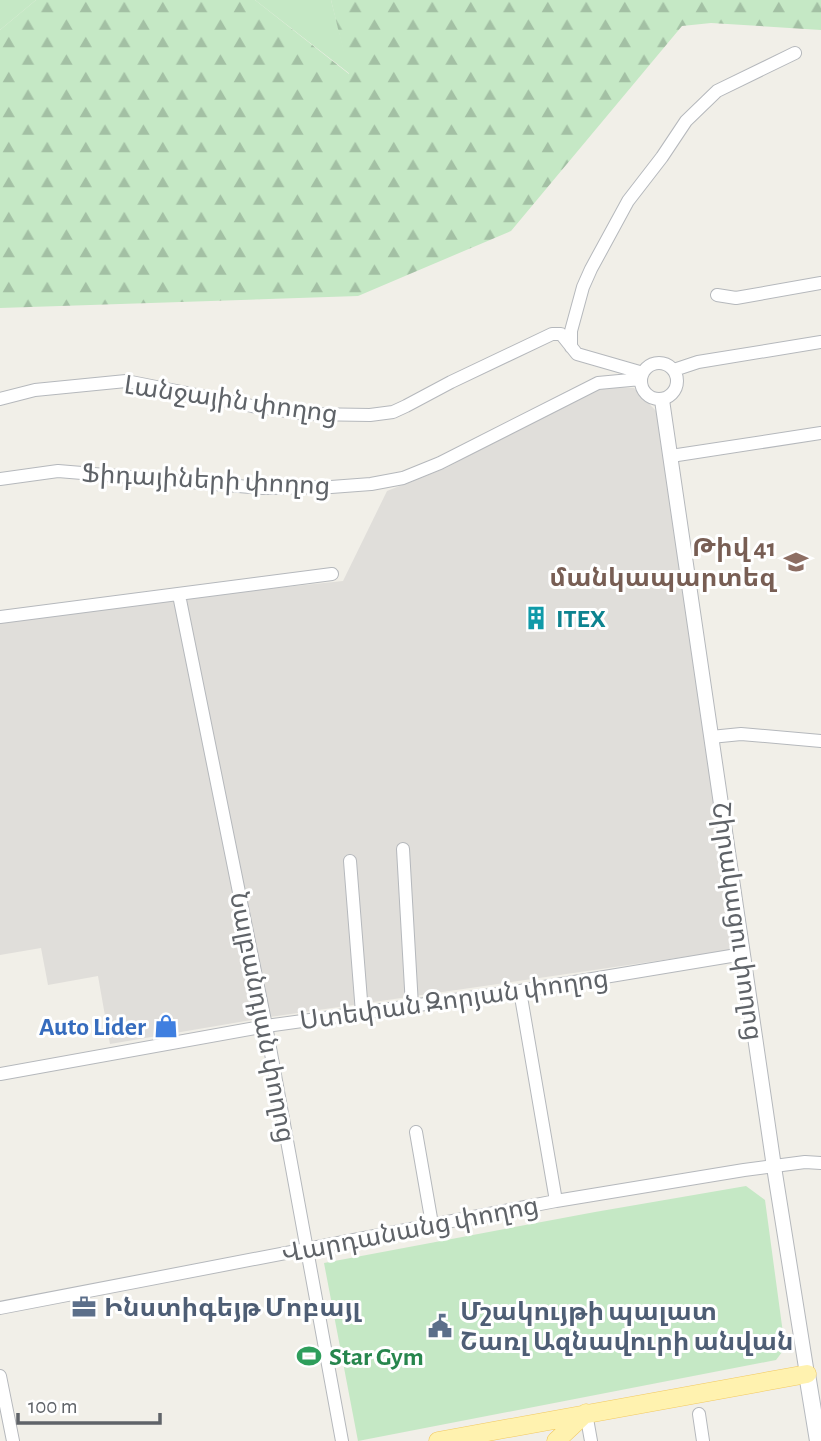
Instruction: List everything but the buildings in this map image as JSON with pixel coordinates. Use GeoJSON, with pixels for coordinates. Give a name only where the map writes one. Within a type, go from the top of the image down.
{"type":"FeatureCollection","features":[{"type":"Feature","properties":{"kind":"main road"},"geometry":{"type":"LineString","coordinates":[[438,1441],[807,1374]]}},
{"type":"Feature","properties":{"kind":"main road","name":"Շիրակացու փողոց"},"geometry":{"type":"LineString","coordinates":[[807,1374],[818,1441]]}},
{"type":"Feature","properties":{"kind":"main road"},"geometry":{"type":"LineString","coordinates":[[556,1441],[586,1412]]}},
{"type":"Feature","properties":{"kind":"street"},"geometry":{"type":"LineString","coordinates":[[571,348],[571,331],[591,269],[628,201],[686,121],[717,91],[795,53]]}},
{"type":"Feature","properties":{"kind":"street"},"geometry":{"type":"LineString","coordinates":[[717,295],[736,298],[821,283]]}},
{"type":"Feature","properties":{"kind":"street","name":"Լանջային փողոց"},"geometry":{"type":"LineString","coordinates":[[0,399],[35,390],[126,381],[306,414],[370,415],[406,407],[552,334],[561,334],[577,354],[642,376]]}},
{"type":"Feature","properties":{"kind":"street"},"geometry":{"type":"LineString","coordinates":[[674,370],[698,362],[821,342]]}},
{"type":"Feature","properties":{"kind":"street"},"geometry":{"type":"LineString","coordinates":[[660,363],[674,370],[678,381],[677,388],[668,398],[662,400],[646,395],[641,386],[646,368],[660,363]]}},
{"type":"Feature","properties":{"kind":"street","name":"Ֆիդայիների փողոց"},"geometry":{"type":"LineString","coordinates":[[0,478],[58,471],[263,488],[371,484],[403,478],[440,463],[597,383],[642,376]]}},
{"type":"Feature","properties":{"kind":"street","name":"Շիրակացու փողոց"},"geometry":{"type":"LineString","coordinates":[[662,400],[774,1167],[807,1374]]}},
{"type":"Feature","properties":{"kind":"street"},"geometry":{"type":"LineString","coordinates":[[671,456],[821,433]]}},
{"type":"Feature","properties":{"kind":"street"},"geometry":{"type":"LineString","coordinates":[[0,617],[332,574]]}},
{"type":"Feature","properties":{"kind":"street","name":"Նալբանդյան փողոց"},"geometry":{"type":"LineString","coordinates":[[179,595],[266,1026],[342,1441]]}},
{"type":"Feature","properties":{"kind":"street"},"geometry":{"type":"LineString","coordinates":[[711,737],[741,734],[821,741]]}},
{"type":"Feature","properties":{"kind":"street"},"geometry":{"type":"LineString","coordinates":[[403,849],[412,1006]]}},
{"type":"Feature","properties":{"kind":"street"},"geometry":{"type":"LineString","coordinates":[[350,861],[362,1013]]}},
{"type":"Feature","properties":{"kind":"street","name":"Ստեփան Զորյան փողոց"},"geometry":{"type":"LineString","coordinates":[[0,1074],[266,1026],[520,991],[744,954]]}},
{"type":"Feature","properties":{"kind":"street"},"geometry":{"type":"LineString","coordinates":[[520,991],[556,1201]]}},
{"type":"Feature","properties":{"kind":"street"},"geometry":{"type":"LineString","coordinates":[[416,1132],[432,1224]]}},
{"type":"Feature","properties":{"kind":"street","name":"Վարդանանց փողոց"},"geometry":{"type":"LineString","coordinates":[[0,1308],[556,1201],[744,1170],[805,1162],[821,1163]]}},
{"type":"Feature","properties":{"kind":"street"},"geometry":{"type":"LineString","coordinates":[[0,1376],[13,1441]]}},
{"type":"Feature","properties":{"kind":"street"},"geometry":{"type":"LineString","coordinates":[[586,1412],[591,1441]]}},
{"type":"Feature","properties":{"kind":"street"},"geometry":{"type":"LineString","coordinates":[[699,1415],[703,1441]]}},
{"type":"Feature","properties":{"kind":"shaded area"},"geometry":{"type":"Polygon","coordinates":[[[599,386],[634,388],[657,412],[738,940],[732,950],[270,1017],[110,1044],[98,976],[48,985],[41,948],[0,955],[0,622],[172,599],[343,581],[387,491],[446,468],[599,386]]]}},
{"type":"Feature","properties":{"kind":"green space"},"geometry":{"type":"Polygon","coordinates":[[[0,0],[36,0],[0,30],[0,0]]]}},
{"type":"Feature","properties":{"kind":"green space"},"geometry":{"type":"Polygon","coordinates":[[[36,0],[255,0],[349,74],[331,0],[821,0],[821,30],[711,23],[682,26],[511,231],[358,296],[0,308],[0,30],[36,0]]]}},
{"type":"Feature","properties":{"kind":"green space"},"geometry":{"type":"Polygon","coordinates":[[[255,0],[331,0],[350,74],[255,0]]]}},
{"type":"Feature","properties":{"kind":"green space"},"geometry":{"type":"Polygon","coordinates":[[[746,1186],[765,1200],[785,1348],[776,1360],[358,1441],[324,1263],[746,1186]]]}},
{"type":"Feature","properties":{"kind":"place","name":"Թիվ 41 մանկապարտեզ"},"geometry":{"type":"Point","coordinates":[796,562]}},
{"type":"Feature","properties":{"kind":"place","name":"ITEX"},"geometry":{"type":"Point","coordinates":[536,618]}},
{"type":"Feature","properties":{"kind":"place","name":"Auto Lider"},"geometry":{"type":"Point","coordinates":[166,1026]}},
{"type":"Feature","properties":{"kind":"place","name":"Ինստիգեյթ Մոբայլ"},"geometry":{"type":"Point","coordinates":[84,1307]}},
{"type":"Feature","properties":{"kind":"place","name":"Մշակույթի պալատ Շառլ Ազնավուրի անվան"},"geometry":{"type":"Point","coordinates":[440,1326]}},
{"type":"Feature","properties":{"kind":"place","name":"Star Gym"},"geometry":{"type":"Point","coordinates":[309,1356]}}]}
